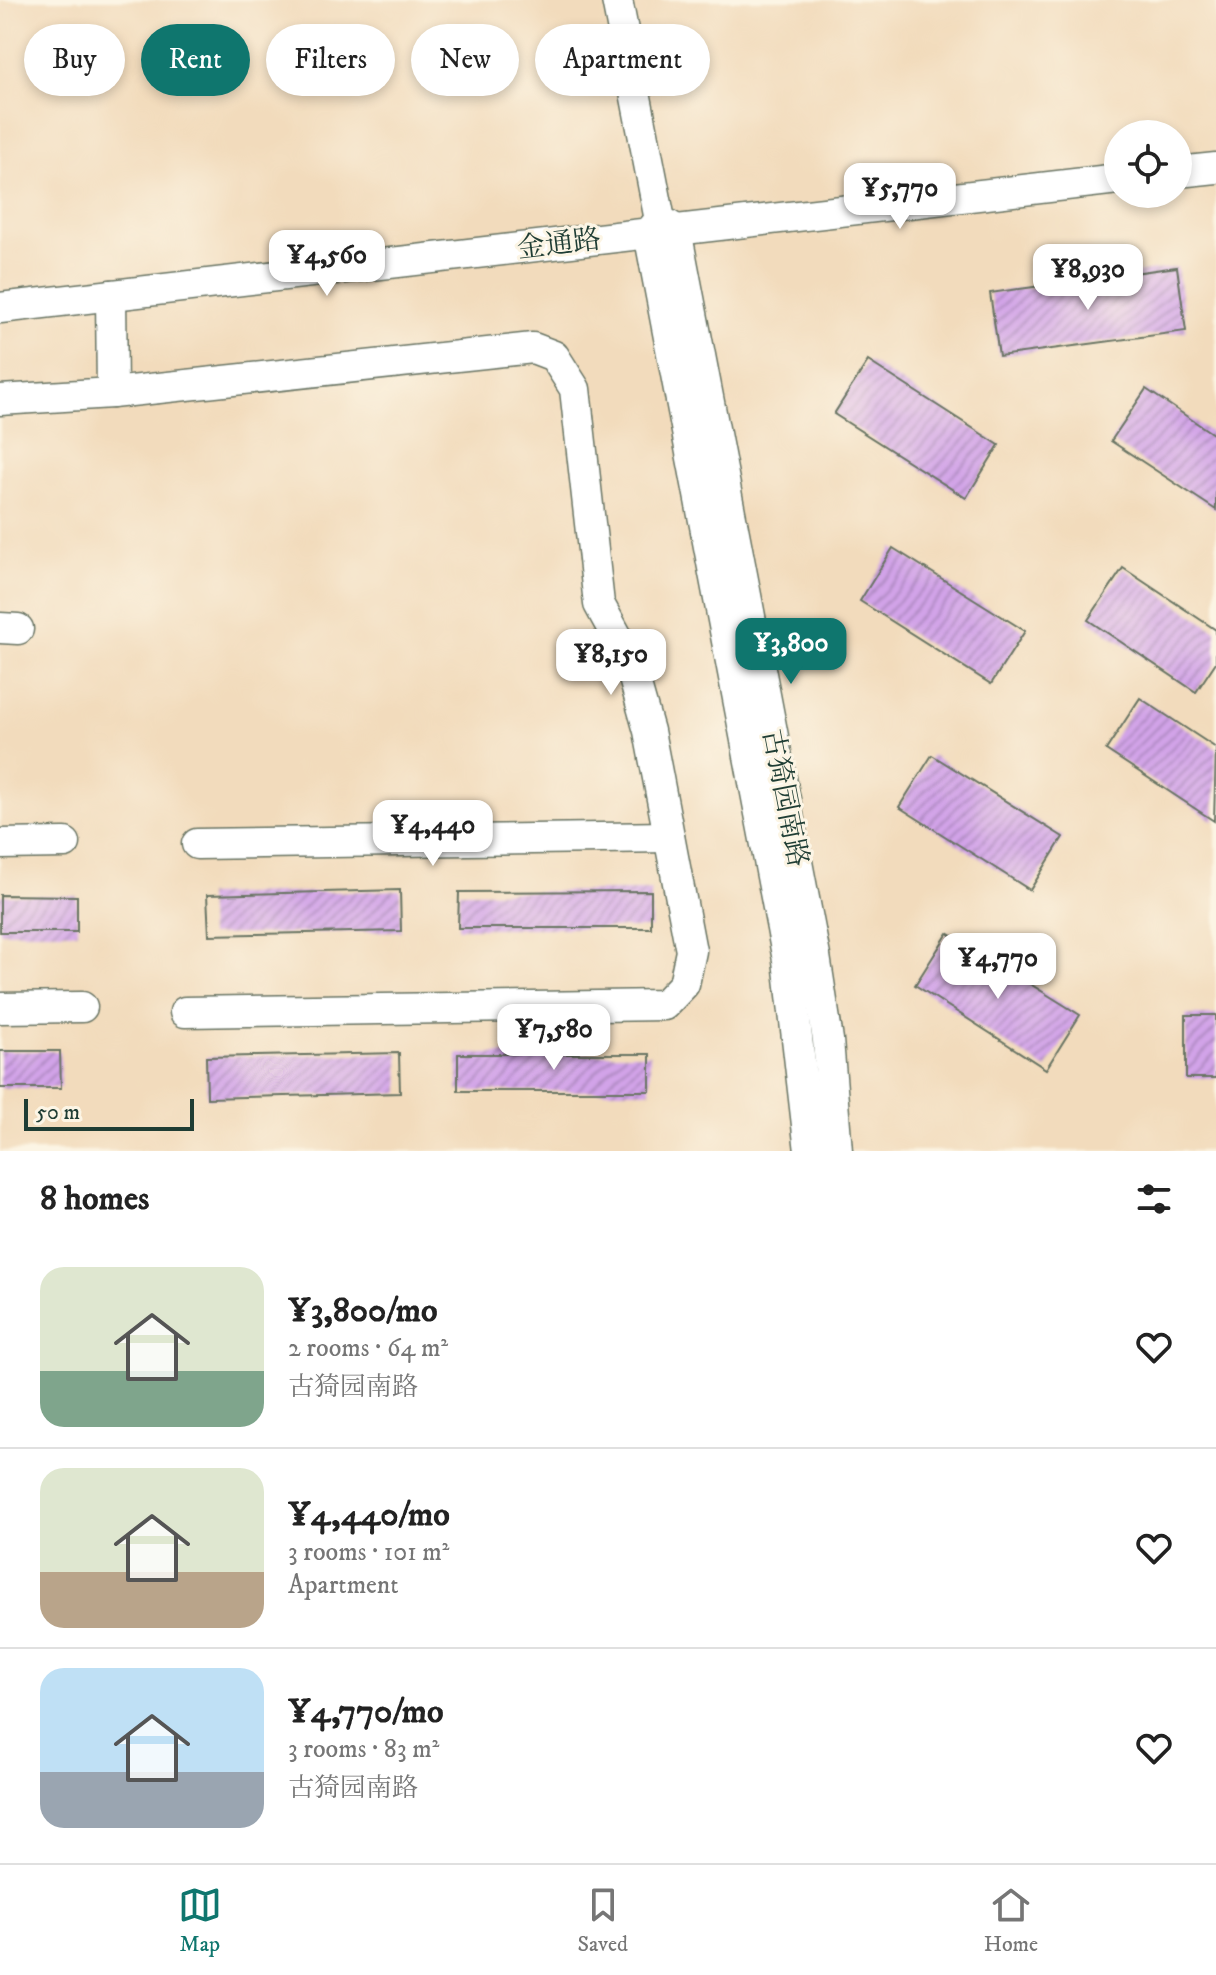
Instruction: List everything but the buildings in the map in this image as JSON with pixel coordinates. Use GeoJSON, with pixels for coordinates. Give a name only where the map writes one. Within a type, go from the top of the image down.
{"type":"FeatureCollection","features":[{"type":"Feature","properties":{"kind":"street","name":"古猗园南路"},"geometry":{"type":"LineString","coordinates":[[617,0],[661,228],[815,956],[828,1040],[837,1151]]}},
{"type":"Feature","properties":{"kind":"street"},"geometry":{"type":"LineString","coordinates":[[1192,171],[1216,168]]}},
{"type":"Feature","properties":{"kind":"street","name":"金通路"},"geometry":{"type":"LineString","coordinates":[[0,308],[661,228],[1104,181]]}},
{"type":"Feature","properties":{"kind":"street","name":"古猗园南路"},"geometry":{"type":"LineString","coordinates":[[661,228],[788,960],[810,1151]]}},
{"type":"Feature","properties":{"kind":"street"},"geometry":{"type":"LineString","coordinates":[[111,295],[112,393]]}},
{"type":"Feature","properties":{"kind":"street"},"geometry":{"type":"LineString","coordinates":[[0,400],[112,393],[533,348],[554,356],[575,389],[599,604],[628,657],[649,731],[691,951],[684,984],[664,1005],[185,1012]]}},
{"type":"Feature","properties":{"kind":"street"},"geometry":{"type":"LineString","coordinates":[[197,844],[669,837]]}},
{"type":"Feature","properties":{"kind":"street"},"geometry":{"type":"LineString","coordinates":[[0,844],[65,843]]}},
{"type":"Feature","properties":{"kind":"street"},"geometry":{"type":"LineString","coordinates":[[0,1008],[82,1007]]}}]}
